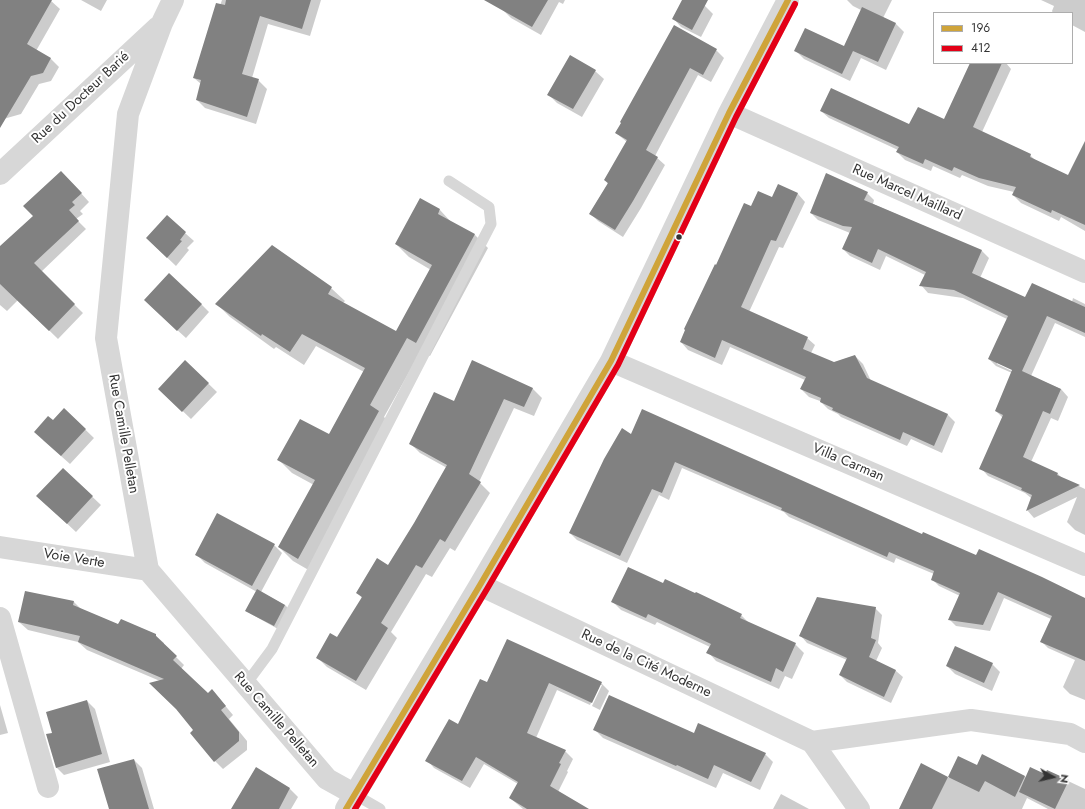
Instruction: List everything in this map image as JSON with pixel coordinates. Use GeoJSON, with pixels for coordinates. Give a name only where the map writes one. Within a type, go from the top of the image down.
{"type":"FeatureCollection","features":[{"type":"Feature","properties":{"kind":"street","name":"Rue Camille Pelletan"},"geometry":{"type":"LineString","coordinates":[[173,0],[162,23],[128,114],[106,338],[148,570],[327,779],[350,801]]}},
{"type":"Feature","properties":{"kind":"street"},"geometry":{"type":"LineString","coordinates":[[350,801],[480,585],[611,361],[729,113],[788,0]]}},
{"type":"Feature","properties":{"kind":"street","name":"Rue du Docteur Barié"},"geometry":{"type":"LineString","coordinates":[[2,169],[162,23]]}},
{"type":"Feature","properties":{"kind":"street","name":"Rue Marcel Maillard"},"geometry":{"type":"LineString","coordinates":[[729,113],[1085,272]]}},
{"type":"Feature","properties":{"kind":"street","name":"Villa Carman"},"geometry":{"type":"LineString","coordinates":[[611,361],[1085,565]]}},
{"type":"Feature","properties":{"kind":"street","name":"Voie Verte"},"geometry":{"type":"LineString","coordinates":[[0,548],[148,570]]}},
{"type":"Feature","properties":{"kind":"street","name":"Rue de la Cité Moderne"},"geometry":{"type":"LineString","coordinates":[[480,585],[812,742],[859,809]]}},
{"type":"Feature","properties":{"kind":"street"},"geometry":{"type":"LineString","coordinates":[[0,618],[48,787]]}},
{"type":"Feature","properties":{"kind":"street"},"geometry":{"type":"LineString","coordinates":[[812,742],[971,720],[1070,734],[1085,742]]}},
{"type":"Feature","properties":{"kind":"lane"},"geometry":{"type":"LineString","coordinates":[[246,684],[272,649],[491,224],[489,206],[449,181]]}},
{"type":"Feature","properties":{"kind":"lane"},"geometry":{"type":"LineString","coordinates":[[350,801],[380,809]]}},
{"type":"Feature","properties":{"kind":"building"},"geometry":{"type":"Polygon","coordinates":[[[0,0],[52,0],[27,44],[51,58],[43,73],[31,76],[0,128],[0,0]]]}},
{"type":"Feature","properties":{"kind":"building"},"geometry":{"type":"Polygon","coordinates":[[[226,0],[311,0],[302,29],[260,16],[242,74],[259,79],[247,117],[196,100],[201,80],[193,78],[216,3],[225,5],[226,0]]]}},
{"type":"Feature","properties":{"kind":"building"},"geometry":{"type":"Polygon","coordinates":[[[484,0],[548,0],[532,27],[484,0]]]}},
{"type":"Feature","properties":{"kind":"building"},"geometry":{"type":"Polygon","coordinates":[[[682,0],[708,0],[692,30],[672,19],[682,0]]]}},
{"type":"Feature","properties":{"kind":"building"},"geometry":{"type":"Polygon","coordinates":[[[862,7],[896,23],[878,62],[853,51],[842,74],[794,51],[805,28],[844,46],[862,7]]]}},
{"type":"Feature","properties":{"kind":"building"},"geometry":{"type":"Polygon","coordinates":[[[674,25],[717,49],[703,75],[690,68],[646,150],[658,157],[615,230],[589,214],[608,183],[604,180],[627,140],[615,133],[674,25]]]}},
{"type":"Feature","properties":{"kind":"building"},"geometry":{"type":"Polygon","coordinates":[[[570,55],[596,70],[573,109],[547,95],[570,55]]]}},
{"type":"Feature","properties":{"kind":"building"},"geometry":{"type":"Polygon","coordinates":[[[970,64],[1002,64],[973,127],[1031,154],[1030,157],[1068,175],[1085,141],[1085,225],[1052,210],[1051,213],[1012,195],[1016,187],[979,178],[954,167],[952,171],[925,159],[923,164],[896,152],[899,147],[820,111],[831,88],[909,124],[918,107],[944,119],[970,64]]]}},
{"type":"Feature","properties":{"kind":"building"},"geometry":{"type":"Polygon","coordinates":[[[61,171],[82,193],[72,202],[75,205],[69,210],[79,221],[34,263],[75,304],[49,331],[0,284],[0,246],[33,216],[23,206],[61,171]]]}},
{"type":"Feature","properties":{"kind":"building"},"geometry":{"type":"Polygon","coordinates":[[[826,173],[868,192],[864,200],[982,250],[972,273],[1025,297],[1032,283],[1085,307],[1085,333],[1047,316],[1022,371],[1061,389],[1050,414],[1043,411],[1023,457],[1080,485],[1026,511],[1032,495],[1021,490],[1022,488],[979,469],[1003,415],[995,411],[1012,370],[988,359],[1008,316],[954,290],[919,286],[926,272],[878,249],[872,263],[842,249],[852,227],[843,226],[810,213],[826,173]]]}},
{"type":"Feature","properties":{"kind":"building"},"geometry":{"type":"Polygon","coordinates":[[[778,184],[798,193],[776,241],[771,240],[741,307],[808,337],[803,349],[834,362],[855,355],[867,378],[948,414],[934,446],[903,432],[900,440],[832,410],[833,408],[820,402],[821,398],[800,389],[806,377],[722,340],[715,358],[680,342],[685,330],[684,329],[715,264],[716,265],[744,203],[751,206],[758,191],[772,197],[778,184]]]}},
{"type":"Feature","properties":{"kind":"building"},"geometry":{"type":"Polygon","coordinates":[[[420,198],[440,209],[438,214],[475,234],[416,343],[407,338],[370,405],[379,411],[298,559],[278,547],[315,480],[277,460],[300,419],[329,434],[365,368],[302,334],[290,352],[262,334],[261,336],[215,304],[272,245],[332,287],[328,294],[396,331],[432,265],[395,244],[420,198]]]}},
{"type":"Feature","properties":{"kind":"building"},"geometry":{"type":"Polygon","coordinates":[[[167,215],[186,232],[180,240],[182,241],[167,258],[146,238],[167,215]]]}},
{"type":"Feature","properties":{"kind":"building"},"geometry":{"type":"Polygon","coordinates":[[[169,273],[202,304],[177,331],[144,300],[169,273]]]}},
{"type":"Feature","properties":{"kind":"building"},"geometry":{"type":"Polygon","coordinates":[[[185,360],[209,383],[182,412],[158,389],[185,360]]]}},
{"type":"Feature","properties":{"kind":"building"},"geometry":{"type":"Polygon","coordinates":[[[472,360],[533,388],[524,407],[504,399],[469,474],[481,482],[445,542],[440,539],[422,568],[416,565],[381,623],[388,628],[356,681],[316,658],[330,633],[337,637],[362,597],[356,593],[377,558],[388,565],[447,465],[409,444],[434,392],[454,401],[472,360]]]}},
{"type":"Feature","properties":{"kind":"building"},"geometry":{"type":"Polygon","coordinates":[[[64,408],[86,429],[61,456],[34,432],[48,416],[53,420],[64,408]]]}},
{"type":"Feature","properties":{"kind":"building"},"geometry":{"type":"Polygon","coordinates":[[[642,409],[922,534],[923,532],[976,555],[979,549],[1085,598],[1085,661],[1040,642],[1052,616],[998,592],[983,625],[948,620],[960,593],[931,580],[934,571],[889,552],[887,557],[781,510],[782,508],[675,462],[662,493],[652,489],[620,556],[569,533],[604,459],[622,428],[631,434],[642,409]]]}},
{"type":"Feature","properties":{"kind":"building"},"geometry":{"type":"Polygon","coordinates":[[[63,468],[93,496],[67,524],[36,496],[63,468]]]}},
{"type":"Feature","properties":{"kind":"building"},"geometry":{"type":"Polygon","coordinates":[[[217,513],[275,544],[252,586],[195,555],[217,513]]]}},
{"type":"Feature","properties":{"kind":"building"},"geometry":{"type":"Polygon","coordinates":[[[628,567],[663,583],[665,579],[695,593],[696,592],[742,614],[740,618],[796,643],[783,672],[776,668],[771,682],[706,653],[711,644],[648,614],[646,618],[611,602],[628,567]]]}},
{"type":"Feature","properties":{"kind":"building"},"geometry":{"type":"Polygon","coordinates":[[[257,589],[285,605],[274,626],[245,611],[257,589]]]}},
{"type":"Feature","properties":{"kind":"building"},"geometry":{"type":"Polygon","coordinates":[[[25,591],[74,601],[73,605],[118,624],[121,619],[156,634],[156,636],[177,656],[173,660],[208,693],[212,689],[226,706],[221,710],[239,732],[239,741],[214,762],[190,733],[193,730],[176,709],[149,683],[164,679],[78,642],[80,636],[18,622],[25,591]]]}},
{"type":"Feature","properties":{"kind":"building"},"geometry":{"type":"Polygon","coordinates":[[[817,597],[876,607],[871,638],[876,640],[869,657],[896,670],[884,697],[839,675],[847,658],[799,636],[817,597]]]}},
{"type":"Feature","properties":{"kind":"building"},"geometry":{"type":"Polygon","coordinates":[[[507,639],[602,682],[592,703],[549,683],[527,733],[566,750],[550,786],[589,809],[527,809],[509,798],[518,782],[476,757],[462,781],[425,761],[449,719],[458,724],[480,679],[487,682],[507,639]]]}},
{"type":"Feature","properties":{"kind":"building"},"geometry":{"type":"Polygon","coordinates":[[[955,646],[993,663],[984,683],[946,666],[955,646]]]}},
{"type":"Feature","properties":{"kind":"building"},"geometry":{"type":"Polygon","coordinates":[[[609,695],[694,733],[698,723],[766,753],[751,782],[714,765],[708,779],[593,730],[609,695]]]}},
{"type":"Feature","properties":{"kind":"building"},"geometry":{"type":"Polygon","coordinates":[[[87,700],[102,754],[56,768],[46,734],[52,733],[46,712],[87,700]]]}},
{"type":"Feature","properties":{"kind":"building"},"geometry":{"type":"Polygon","coordinates":[[[982,754],[1025,776],[1015,797],[985,781],[979,792],[948,777],[958,756],[977,765],[982,754]]]}},
{"type":"Feature","properties":{"kind":"building"},"geometry":{"type":"Polygon","coordinates":[[[134,759],[149,809],[109,809],[97,769],[134,759]]]}},
{"type":"Feature","properties":{"kind":"building"},"geometry":{"type":"Polygon","coordinates":[[[921,763],[948,777],[932,809],[899,809],[921,763]]]}},
{"type":"Feature","properties":{"kind":"building"},"geometry":{"type":"Polygon","coordinates":[[[256,767],[290,788],[279,809],[231,809],[256,767]]]}},
{"type":"Feature","properties":{"kind":"building"},"geometry":{"type":"Polygon","coordinates":[[[1030,767],[1045,774],[1047,770],[1069,780],[1055,809],[1019,792],[1030,767]]]}},
{"type":"Feature","properties":{"kind":"transit line","name":"196"},"geometry":{"type":"LineString","coordinates":[[346,809],[480,585],[611,361],[729,113],[788,0]]}},
{"type":"Feature","properties":{"kind":"transit line","name":"412"},"geometry":{"type":"LineString","coordinates":[[355,809],[487,589],[618,365],[736,117],[795,4]]}}]}
